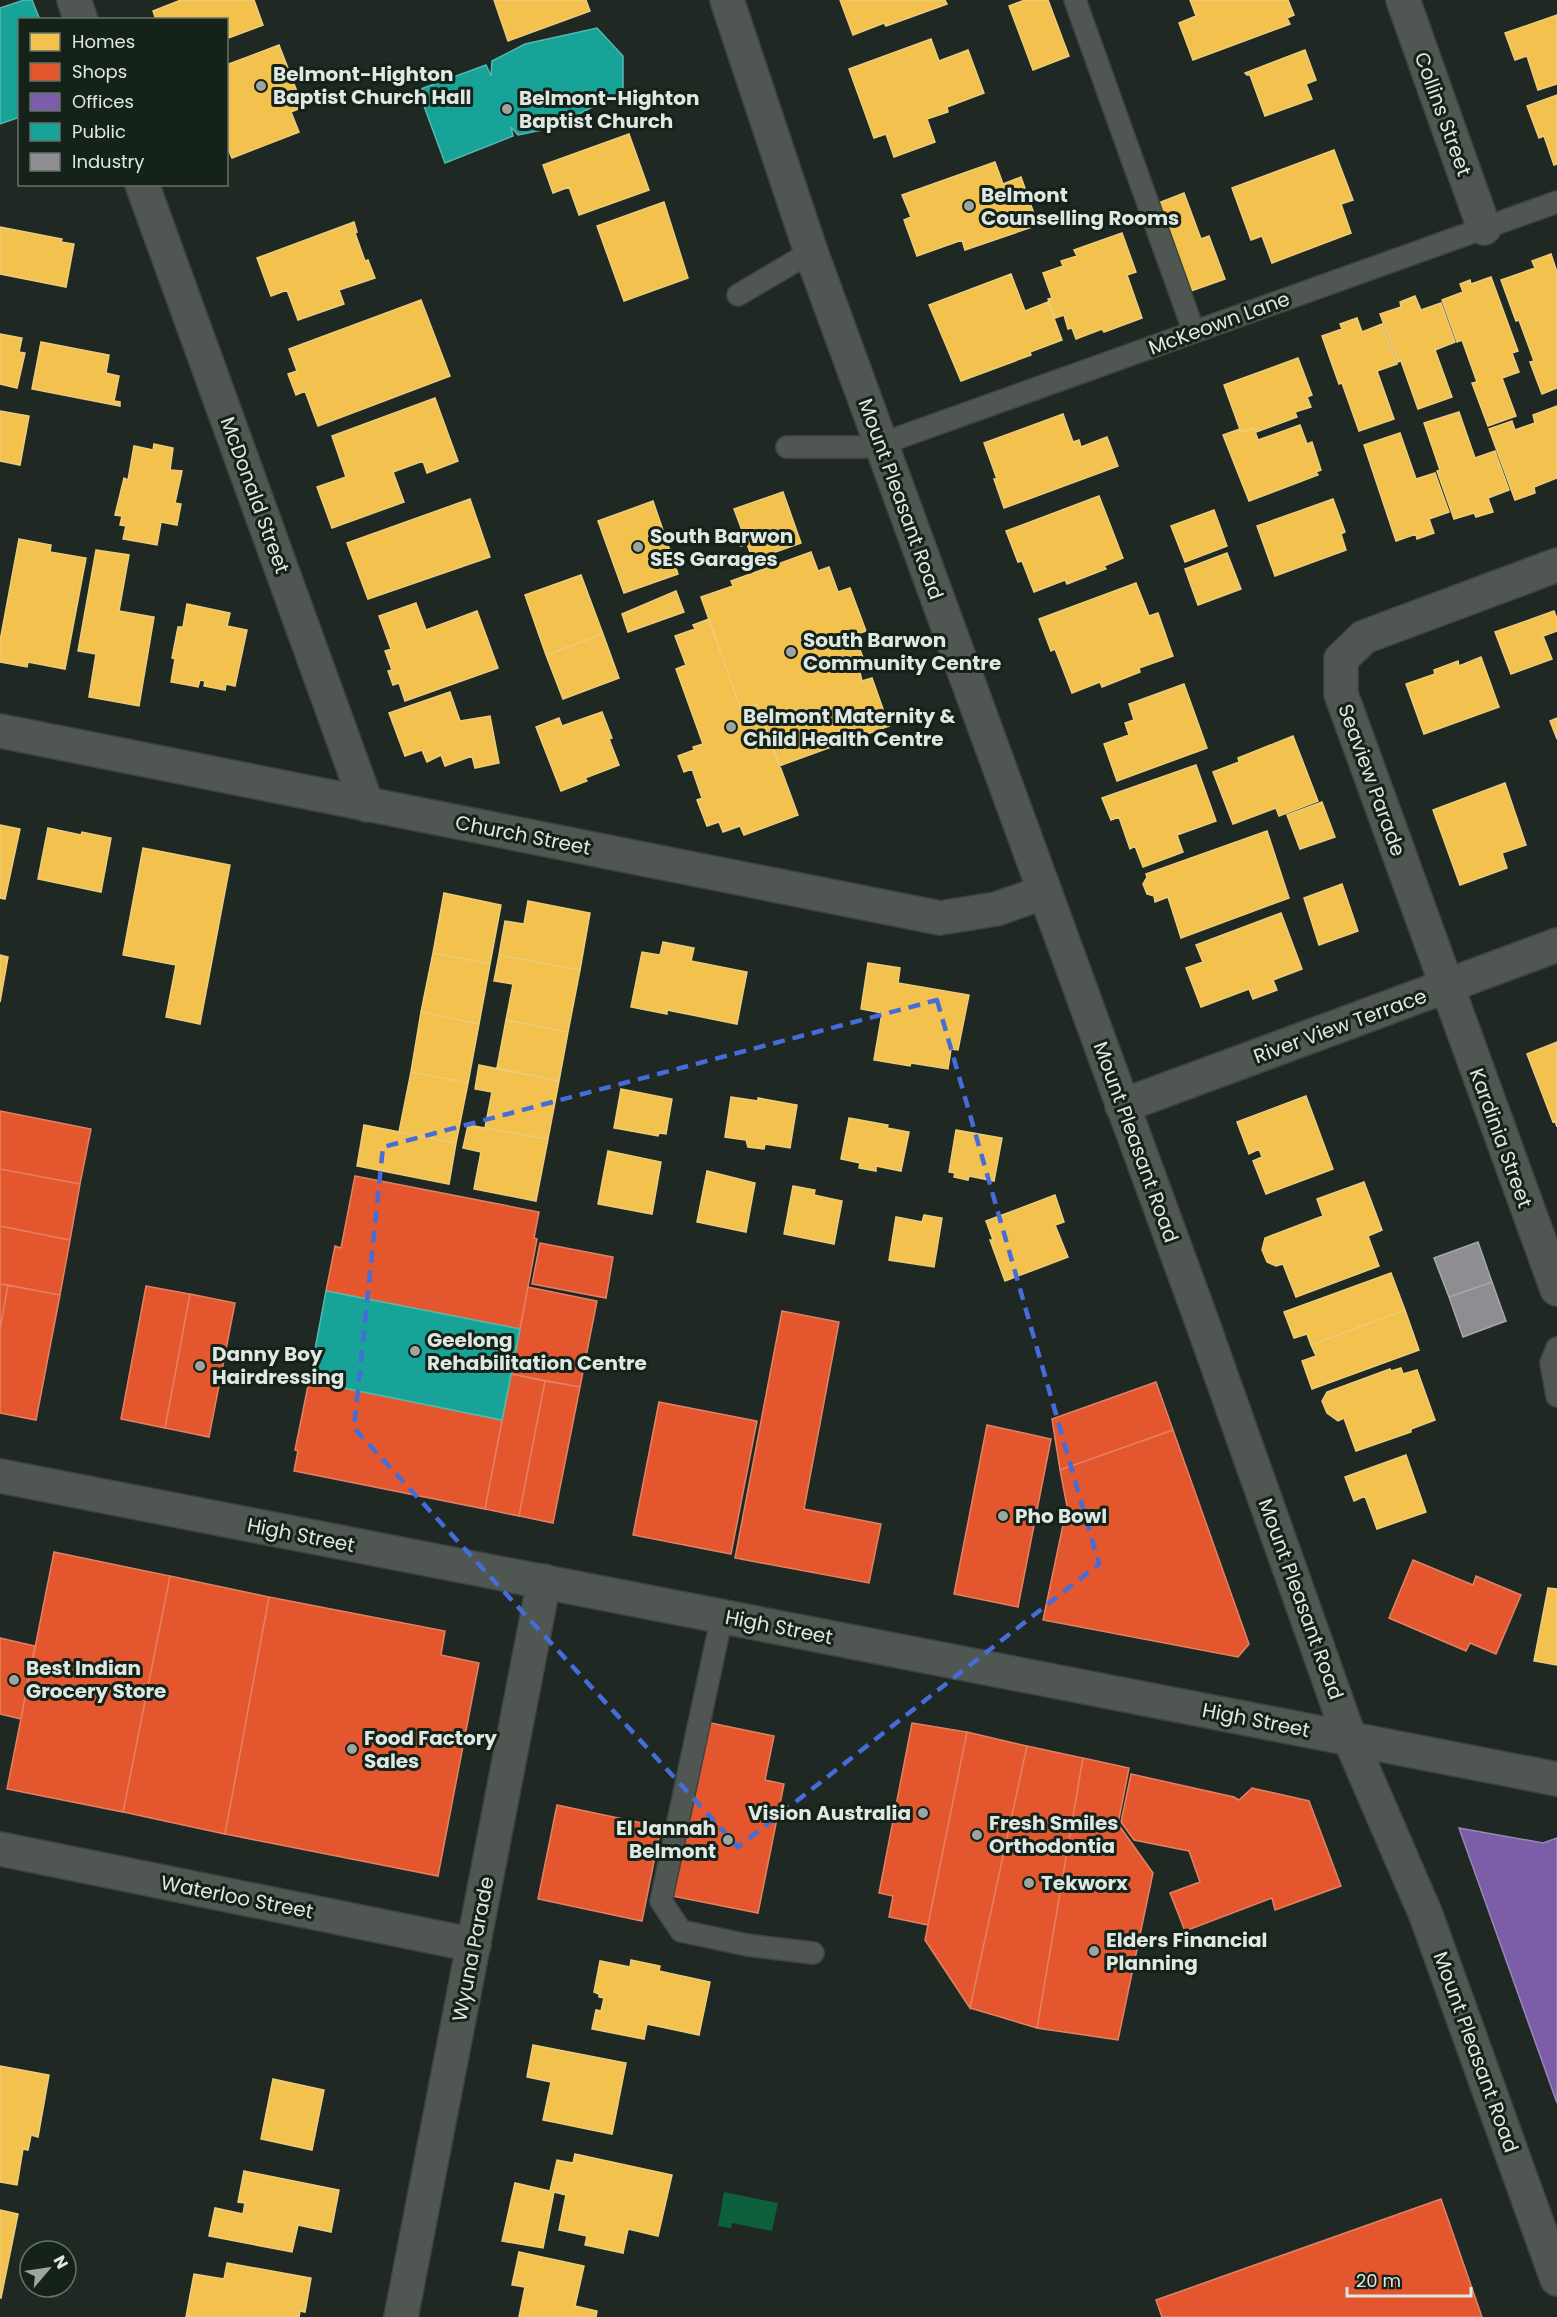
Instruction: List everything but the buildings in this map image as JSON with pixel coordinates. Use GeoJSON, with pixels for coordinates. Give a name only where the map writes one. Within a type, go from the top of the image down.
{"type":"FeatureCollection","features":[{"type":"Feature","properties":{"kind":"street"},"geometry":{"type":"LineString","coordinates":[[74,0],[80,18]]}},
{"type":"Feature","properties":{"kind":"street","name":"Mount Pleasant Road"},"geometry":{"type":"LineString","coordinates":[[727,0],[811,252],[1295,1579],[1350,1739],[1426,1915],[1557,2279]]}},
{"type":"Feature","properties":{"kind":"street","name":"Collins Street"},"geometry":{"type":"LineString","coordinates":[[1403,0],[1484,228]]}},
{"type":"Feature","properties":{"kind":"street","name":"McDonald Street"},"geometry":{"type":"LineString","coordinates":[[143,186],[367,805]]}},
{"type":"Feature","properties":{"kind":"street","name":"Seaview Parade"},"geometry":{"type":"LineString","coordinates":[[1446,987],[1341,694],[1341,659],[1364,637],[1557,565]]}},
{"type":"Feature","properties":{"kind":"street","name":"Church Street"},"geometry":{"type":"LineString","coordinates":[[0,731],[940,918],[996,909],[1045,892]]}},
{"type":"Feature","properties":{"kind":"street","name":"River View Terrace"},"geometry":{"type":"LineString","coordinates":[[1122,1106],[1557,945]]}},
{"type":"Feature","properties":{"kind":"street","name":"Kardinia Street"},"geometry":{"type":"LineString","coordinates":[[1446,987],[1557,1289]]}},
{"type":"Feature","properties":{"kind":"street","name":"High Street"},"geometry":{"type":"LineString","coordinates":[[0,1476],[1557,1779]]}},
{"type":"Feature","properties":{"kind":"street","name":"Wyuna Parade"},"geometry":{"type":"LineString","coordinates":[[401,2317],[544,1581]]}},
{"type":"Feature","properties":{"kind":"street","name":"Waterloo Street"},"geometry":{"type":"LineString","coordinates":[[0,1849],[474,1945]]}},
{"type":"Feature","properties":{"kind":"lane"},"geometry":{"type":"LineString","coordinates":[[1076,0],[1194,332]]}},
{"type":"Feature","properties":{"kind":"lane","name":"McKeown Lane"},"geometry":{"type":"LineString","coordinates":[[786,447],[882,446],[1557,202]]}},
{"type":"Feature","properties":{"kind":"lane"},"geometry":{"type":"LineString","coordinates":[[738,295],[811,252]]}},
{"type":"Feature","properties":{"kind":"lane"},"geometry":{"type":"LineString","coordinates":[[1557,1348],[1551,1363],[1557,1396]]}},
{"type":"Feature","properties":{"kind":"lane"},"geometry":{"type":"LineString","coordinates":[[722,1616],[661,1901],[681,1931],[747,1945],[813,1953]]}},
{"type":"Feature","properties":{"kind":"highlighted area"},"geometry":{"type":"Polygon","coordinates":[[[937,1000],[1099,1564],[738,1847],[354,1428],[383,1147],[937,1000]]]}},
{"type":"Feature","properties":{"kind":"shaded area"},"geometry":{"type":"Polygon","coordinates":[[[724,2192],[778,2203],[772,2231],[732,2223],[731,2228],[718,2226],[724,2192]]]}},
{"type":"Feature","properties":{"kind":"place","name":"Belmont-Highton Baptist Church Hall"},"geometry":{"type":"Point","coordinates":[261,86]}},
{"type":"Feature","properties":{"kind":"place","name":"Belmont-Highton Baptist Church"},"geometry":{"type":"Point","coordinates":[507,109]}},
{"type":"Feature","properties":{"kind":"place","name":"Belmont Counselling Rooms"},"geometry":{"type":"Point","coordinates":[969,206]}},
{"type":"Feature","properties":{"kind":"place","name":"South Barwon SES Garages"},"geometry":{"type":"Point","coordinates":[638,547]}},
{"type":"Feature","properties":{"kind":"place","name":"South Barwon Community Centre"},"geometry":{"type":"Point","coordinates":[791,652]}},
{"type":"Feature","properties":{"kind":"place","name":"Belmont Maternity & Child Health Centre"},"geometry":{"type":"Point","coordinates":[731,727]}},
{"type":"Feature","properties":{"kind":"place","name":"Geelong Rehabilitation Centre"},"geometry":{"type":"Point","coordinates":[415,1351]}},
{"type":"Feature","properties":{"kind":"place","name":"Danny Boy Hairdressing"},"geometry":{"type":"Point","coordinates":[200,1366]}},
{"type":"Feature","properties":{"kind":"place","name":"Pho Bowl"},"geometry":{"type":"Point","coordinates":[1003,1516]}},
{"type":"Feature","properties":{"kind":"place","name":"Best Indian Grocery Store"},"geometry":{"type":"Point","coordinates":[14,1680]}},
{"type":"Feature","properties":{"kind":"place","name":"Food Factory Sales"},"geometry":{"type":"Point","coordinates":[352,1749]}},
{"type":"Feature","properties":{"kind":"place","name":"Vision Australia"},"geometry":{"type":"Point","coordinates":[923,1813]}},
{"type":"Feature","properties":{"kind":"place","name":"Fresh Smiles Orthodontia"},"geometry":{"type":"Point","coordinates":[977,1835]}},
{"type":"Feature","properties":{"kind":"place","name":"El Jannah Belmont"},"geometry":{"type":"Point","coordinates":[728,1840]}},
{"type":"Feature","properties":{"kind":"place","name":"Tekworx"},"geometry":{"type":"Point","coordinates":[1029,1883]}},
{"type":"Feature","properties":{"kind":"place","name":"Elders Financial Planning"},"geometry":{"type":"Point","coordinates":[1094,1951]}}]}
